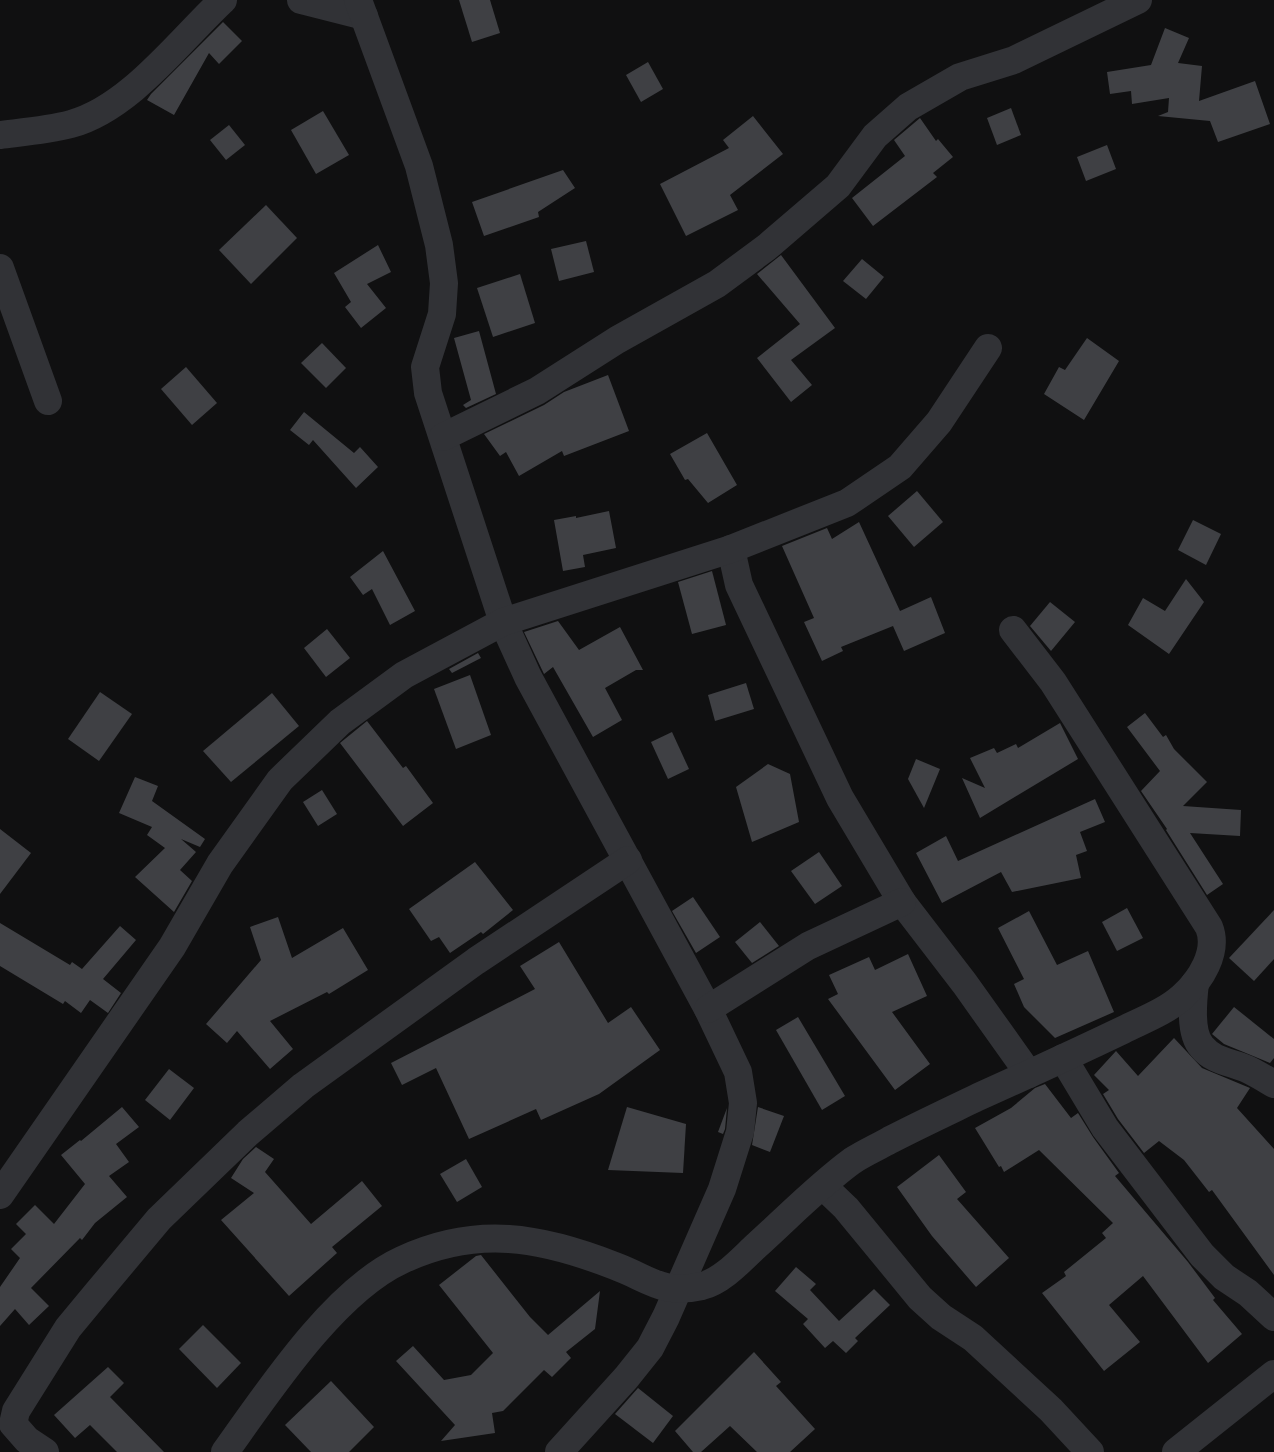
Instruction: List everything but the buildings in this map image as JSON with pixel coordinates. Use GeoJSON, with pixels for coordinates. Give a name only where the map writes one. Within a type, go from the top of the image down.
{"type":"FeatureCollection","features":[{"type":"Feature","properties":{"kind":"street"},"geometry":{"type":"LineString","coordinates":[[301,0],[361,8],[419,166],[438,245],[444,283],[442,314],[425,367],[428,393],[444,437],[503,622],[528,677],[708,1009],[738,1072],[743,1103],[740,1132],[722,1189],[678,1290],[650,1348],[626,1378],[559,1452]]}},
{"type":"Feature","properties":{"kind":"street"},"geometry":{"type":"LineString","coordinates":[[0,135],[72,124],[96,114],[119,99],[169,56],[224,1]]}},
{"type":"Feature","properties":{"kind":"street"},"geometry":{"type":"LineString","coordinates":[[444,437],[537,390],[617,340],[717,284],[767,247],[838,186],[875,136],[908,107],[960,77],[1014,60],[1128,2]]}},
{"type":"Feature","properties":{"kind":"street"},"geometry":{"type":"LineString","coordinates":[[0,268],[48,401]]}},
{"type":"Feature","properties":{"kind":"street"},"geometry":{"type":"LineString","coordinates":[[0,1195],[172,947],[220,864],[280,780],[340,722],[404,675],[503,622],[731,550],[847,503],[900,467],[939,422],[988,348]]}},
{"type":"Feature","properties":{"kind":"street"},"geometry":{"type":"LineString","coordinates":[[731,550],[739,585],[840,798],[902,902],[965,984],[1029,1074]]}},
{"type":"Feature","properties":{"kind":"street"},"geometry":{"type":"LineString","coordinates":[[225,1452],[316,1330],[372,1276],[398,1261],[427,1249],[458,1240],[516,1238],[567,1249],[618,1267],[648,1282],[678,1290],[707,1285],[736,1265],[854,1160],[931,1119],[1166,1008],[1182,997],[1204,970],[1209,957],[1212,936],[1209,927],[1053,682],[1013,630]]}},
{"type":"Feature","properties":{"kind":"street"},"geometry":{"type":"LineString","coordinates":[[45,1452],[17,1430],[13,1424],[16,1411],[68,1328],[159,1219],[248,1133],[303,1086],[476,961],[628,860]]}},
{"type":"Feature","properties":{"kind":"street"},"geometry":{"type":"LineString","coordinates":[[708,1009],[808,946],[902,902]]}},
{"type":"Feature","properties":{"kind":"street"},"geometry":{"type":"LineString","coordinates":[[1195,983],[1192,1010],[1194,1027],[1201,1047],[1218,1059],[1246,1069],[1274,1084]]}},
{"type":"Feature","properties":{"kind":"street"},"geometry":{"type":"LineString","coordinates":[[1063,1058],[1105,1128],[1202,1255],[1224,1276],[1248,1293],[1274,1317]]}},
{"type":"Feature","properties":{"kind":"street"},"geometry":{"type":"LineString","coordinates":[[823,1186],[846,1208],[920,1298],[941,1317],[972,1338],[1051,1410],[1090,1452]]}},
{"type":"Feature","properties":{"kind":"street"},"geometry":{"type":"LineString","coordinates":[[1176,1452],[1274,1374]]}}]}
